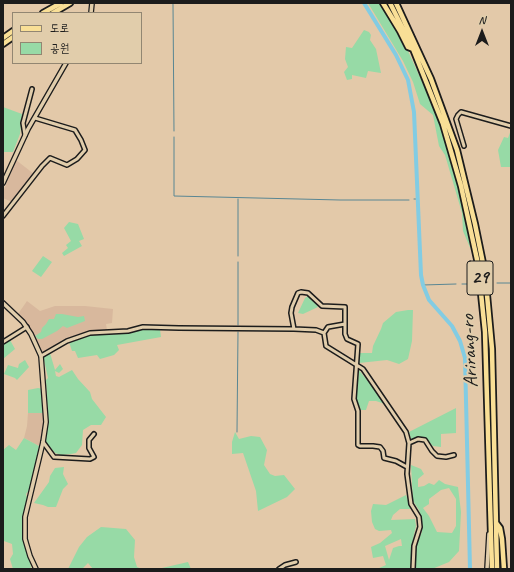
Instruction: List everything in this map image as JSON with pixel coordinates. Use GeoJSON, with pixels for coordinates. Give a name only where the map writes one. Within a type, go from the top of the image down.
{"type":"FeatureCollection","features":[{"type":"Feature","properties":{"kind":"main road"},"geometry":{"type":"LineString","coordinates":[[45,12],[61,3]]}},
{"type":"Feature","properties":{"kind":"main road"},"geometry":{"type":"LineString","coordinates":[[55,12],[70,3]]}},
{"type":"Feature","properties":{"kind":"main road"},"geometry":{"type":"LineString","coordinates":[[384,3],[408,47],[413,49]]}},
{"type":"Feature","properties":{"kind":"main road","name":"Arirang-ro"},"geometry":{"type":"LineString","coordinates":[[390,3],[413,49],[433,98],[452,152],[478,264],[485,332],[497,569]]}},
{"type":"Feature","properties":{"kind":"main road","name":"Arirang-ro"},"geometry":{"type":"LineString","coordinates":[[396,3],[431,79],[457,150],[485,273],[492,349],[494,522],[492,569]]}},
{"type":"Feature","properties":{"kind":"main road"},"geometry":{"type":"LineString","coordinates":[[3,38],[12,32]]}},
{"type":"Feature","properties":{"kind":"main road"},"geometry":{"type":"LineString","coordinates":[[3,44],[12,38]]}},
{"type":"Feature","properties":{"kind":"main road"},"geometry":{"type":"LineString","coordinates":[[494,522],[500,528],[504,569]]}},
{"type":"Feature","properties":{"kind":"street"},"geometry":{"type":"LineString","coordinates":[[3,183],[26,135],[65,64]]}},
{"type":"Feature","properties":{"kind":"street"},"geometry":{"type":"LineString","coordinates":[[26,135],[23,123],[32,89]]}},
{"type":"Feature","properties":{"kind":"street"},"geometry":{"type":"LineString","coordinates":[[464,146],[456,119],[461,112],[511,126]]}},
{"type":"Feature","properties":{"kind":"street"},"geometry":{"type":"LineString","coordinates":[[3,216],[50,158],[67,165],[77,159],[85,150],[75,130],[35,118]]}},
{"type":"Feature","properties":{"kind":"street"},"geometry":{"type":"LineString","coordinates":[[294,329],[291,313],[298,293],[308,293],[322,306],[345,307],[345,334],[347,339],[358,344],[354,399],[358,411],[358,445],[380,447],[383,451],[384,458],[396,461],[407,468]]}},
{"type":"Feature","properties":{"kind":"street"},"geometry":{"type":"LineString","coordinates":[[3,303],[27,327],[41,356],[46,410],[43,442],[25,517],[25,539],[36,569]]}},
{"type":"Feature","properties":{"kind":"street"},"geometry":{"type":"LineString","coordinates":[[345,324],[328,327],[324,333],[326,346],[363,369],[406,432],[409,443],[407,468],[411,504],[419,517],[420,527],[414,546],[413,569]]}},
{"type":"Feature","properties":{"kind":"street"},"geometry":{"type":"LineString","coordinates":[[3,342],[27,327]]}},
{"type":"Feature","properties":{"kind":"street"},"geometry":{"type":"LineString","coordinates":[[41,356],[67,341],[90,333],[128,331],[143,327],[294,329],[316,330],[324,333]]}},
{"type":"Feature","properties":{"kind":"street"},"geometry":{"type":"LineString","coordinates":[[43,442],[54,457],[90,459],[94,457],[89,448],[89,440],[94,434]]}},
{"type":"Feature","properties":{"kind":"street"},"geometry":{"type":"LineString","coordinates":[[409,443],[418,439],[425,440],[437,456],[446,457],[454,455]]}},
{"type":"Feature","properties":{"kind":"street"},"geometry":{"type":"LineString","coordinates":[[487,569],[488,540],[494,522]]}},
{"type":"Feature","properties":{"kind":"street"},"geometry":{"type":"LineString","coordinates":[[279,569],[285,565],[296,562]]}},
{"type":"Feature","properties":{"kind":"shaded area"},"geometry":{"type":"Polygon","coordinates":[[[16,160],[34,174],[12,202],[3,198],[3,192],[16,160]]]}},
{"type":"Feature","properties":{"kind":"shaded area"},"geometry":{"type":"Polygon","coordinates":[[[27,301],[40,311],[55,306],[85,306],[113,309],[112,323],[106,324],[107,330],[84,333],[43,353],[33,334],[18,314],[27,301]]]}},
{"type":"Feature","properties":{"kind":"shaded area"},"geometry":{"type":"Polygon","coordinates":[[[28,413],[44,413],[44,425],[39,446],[24,438],[28,413]]]}},
{"type":"Feature","properties":{"kind":"green space"},"geometry":{"type":"Polygon","coordinates":[[[368,3],[381,3],[398,29],[439,119],[454,166],[471,250],[463,231],[462,213],[445,155],[439,146],[433,115],[420,104],[413,82],[403,61],[368,3]]]}},
{"type":"Feature","properties":{"kind":"green space"},"geometry":{"type":"Polygon","coordinates":[[[364,30],[369,32],[371,35],[370,40],[376,49],[381,73],[368,71],[366,78],[352,75],[352,79],[347,80],[344,72],[348,67],[345,59],[346,47],[352,48],[364,30]]]}},
{"type":"Feature","properties":{"kind":"green space"},"geometry":{"type":"Polygon","coordinates":[[[3,107],[22,114],[20,134],[13,152],[3,152],[3,107]]]}},
{"type":"Feature","properties":{"kind":"green space"},"geometry":{"type":"Polygon","coordinates":[[[511,130],[511,167],[501,167],[498,150],[504,137],[508,138],[511,130]]]}},
{"type":"Feature","properties":{"kind":"green space"},"geometry":{"type":"Polygon","coordinates":[[[69,222],[78,224],[84,239],[79,241],[82,246],[64,256],[62,253],[68,248],[66,245],[71,241],[64,228],[69,222]]]}},
{"type":"Feature","properties":{"kind":"green space"},"geometry":{"type":"Polygon","coordinates":[[[43,256],[52,262],[41,277],[32,271],[43,256]]]}},
{"type":"Feature","properties":{"kind":"green space"},"geometry":{"type":"Polygon","coordinates":[[[308,296],[315,301],[318,307],[303,314],[298,313],[305,298],[308,296]]]}},
{"type":"Feature","properties":{"kind":"green space"},"geometry":{"type":"Polygon","coordinates":[[[413,310],[412,341],[408,359],[399,364],[387,360],[359,363],[360,353],[372,353],[373,346],[383,323],[396,312],[413,310]]]}},
{"type":"Feature","properties":{"kind":"green space"},"geometry":{"type":"Polygon","coordinates":[[[56,314],[78,317],[84,316],[85,321],[67,328],[63,326],[42,339],[38,339],[35,336],[41,332],[42,328],[49,319],[54,319],[56,314]]]}},
{"type":"Feature","properties":{"kind":"green space"},"geometry":{"type":"Polygon","coordinates":[[[142,328],[160,329],[161,337],[117,345],[119,350],[114,355],[100,359],[97,355],[78,358],[75,351],[72,351],[69,342],[88,335],[123,334],[142,328]]]}},
{"type":"Feature","properties":{"kind":"green space"},"geometry":{"type":"Polygon","coordinates":[[[10,340],[15,349],[3,359],[3,343],[10,340]]]}},
{"type":"Feature","properties":{"kind":"green space"},"geometry":{"type":"Polygon","coordinates":[[[50,353],[55,370],[60,364],[63,369],[59,373],[55,371],[56,376],[59,377],[72,370],[90,392],[92,399],[106,417],[101,425],[91,425],[83,430],[82,445],[76,453],[61,455],[55,453],[42,435],[44,425],[48,424],[46,380],[48,378],[43,356],[50,353]]]}},
{"type":"Feature","properties":{"kind":"green space"},"geometry":{"type":"Polygon","coordinates":[[[25,360],[29,367],[17,380],[4,374],[8,365],[18,368],[19,364],[25,360]]]}},
{"type":"Feature","properties":{"kind":"green space"},"geometry":{"type":"Polygon","coordinates":[[[359,370],[385,404],[376,401],[369,401],[366,410],[361,410],[356,399],[359,370]]]}},
{"type":"Feature","properties":{"kind":"green space"},"geometry":{"type":"Polygon","coordinates":[[[38,388],[43,389],[44,413],[28,413],[28,390],[38,388]]]}},
{"type":"Feature","properties":{"kind":"green space"},"geometry":{"type":"Polygon","coordinates":[[[456,408],[456,433],[441,434],[441,447],[433,446],[424,437],[411,439],[409,432],[456,408]]]}},
{"type":"Feature","properties":{"kind":"green space"},"geometry":{"type":"Polygon","coordinates":[[[235,432],[239,439],[251,436],[260,437],[267,450],[264,465],[270,474],[275,476],[284,475],[295,489],[287,497],[258,511],[256,491],[243,453],[232,454],[232,442],[235,432]]]}},
{"type":"Feature","properties":{"kind":"green space"},"geometry":{"type":"Polygon","coordinates":[[[24,438],[39,446],[30,489],[26,494],[30,509],[24,519],[23,527],[28,536],[31,569],[13,569],[10,559],[13,554],[12,544],[4,541],[3,538],[3,450],[9,445],[16,450],[24,438]]]}},
{"type":"Feature","properties":{"kind":"green space"},"geometry":{"type":"Polygon","coordinates":[[[411,465],[421,469],[424,474],[418,479],[418,487],[429,483],[434,485],[439,480],[445,484],[458,487],[461,512],[459,551],[449,562],[432,569],[377,569],[386,565],[383,556],[373,558],[371,547],[380,543],[392,533],[391,530],[379,531],[375,529],[372,522],[371,511],[373,504],[386,505],[406,495],[411,509],[400,509],[393,515],[391,520],[415,519],[416,526],[413,539],[417,542],[422,532],[422,522],[419,510],[413,501],[411,465]],[[449,488],[441,490],[429,499],[429,504],[423,508],[437,532],[452,533],[456,526],[456,499],[449,488]],[[401,539],[385,546],[389,560],[393,548],[402,546],[401,539]]]}},
{"type":"Feature","properties":{"kind":"green space"},"geometry":{"type":"Polygon","coordinates":[[[64,467],[63,474],[68,484],[63,489],[56,507],[48,507],[34,503],[49,482],[50,476],[55,468],[64,467]]]}},
{"type":"Feature","properties":{"kind":"green space"},"geometry":{"type":"Polygon","coordinates":[[[101,527],[126,529],[135,540],[134,557],[137,567],[142,569],[93,569],[88,563],[82,569],[68,569],[79,547],[87,537],[101,527]]]}},
{"type":"Feature","properties":{"kind":"green space"},"geometry":{"type":"Polygon","coordinates":[[[188,562],[191,569],[158,569],[162,568],[188,562]]]}},
{"type":"Feature","properties":{"kind":"waterway"},"geometry":{"type":"LineString","coordinates":[[173,3],[174,131]]}},
{"type":"Feature","properties":{"kind":"waterway"},"geometry":{"type":"LineString","coordinates":[[364,3],[396,55],[408,80],[414,112],[421,275],[423,285],[429,300],[452,326],[460,341],[465,358],[470,569]]}},
{"type":"Feature","properties":{"kind":"waterway"},"geometry":{"type":"LineString","coordinates":[[174,137],[174,196],[409,200]]}},
{"type":"Feature","properties":{"kind":"waterway"},"geometry":{"type":"LineString","coordinates":[[238,199],[238,256]]}},
{"type":"Feature","properties":{"kind":"waterway"},"geometry":{"type":"LineString","coordinates":[[238,262],[238,325]]}},
{"type":"Feature","properties":{"kind":"waterway"},"geometry":{"type":"LineString","coordinates":[[497,283],[511,283]]}},
{"type":"Feature","properties":{"kind":"waterway"},"geometry":{"type":"LineString","coordinates":[[423,285],[456,284]]}},
{"type":"Feature","properties":{"kind":"waterway"},"geometry":{"type":"LineString","coordinates":[[462,284],[471,284]]}},
{"type":"Feature","properties":{"kind":"waterway"},"geometry":{"type":"LineString","coordinates":[[237,432],[238,332]]}}]}
